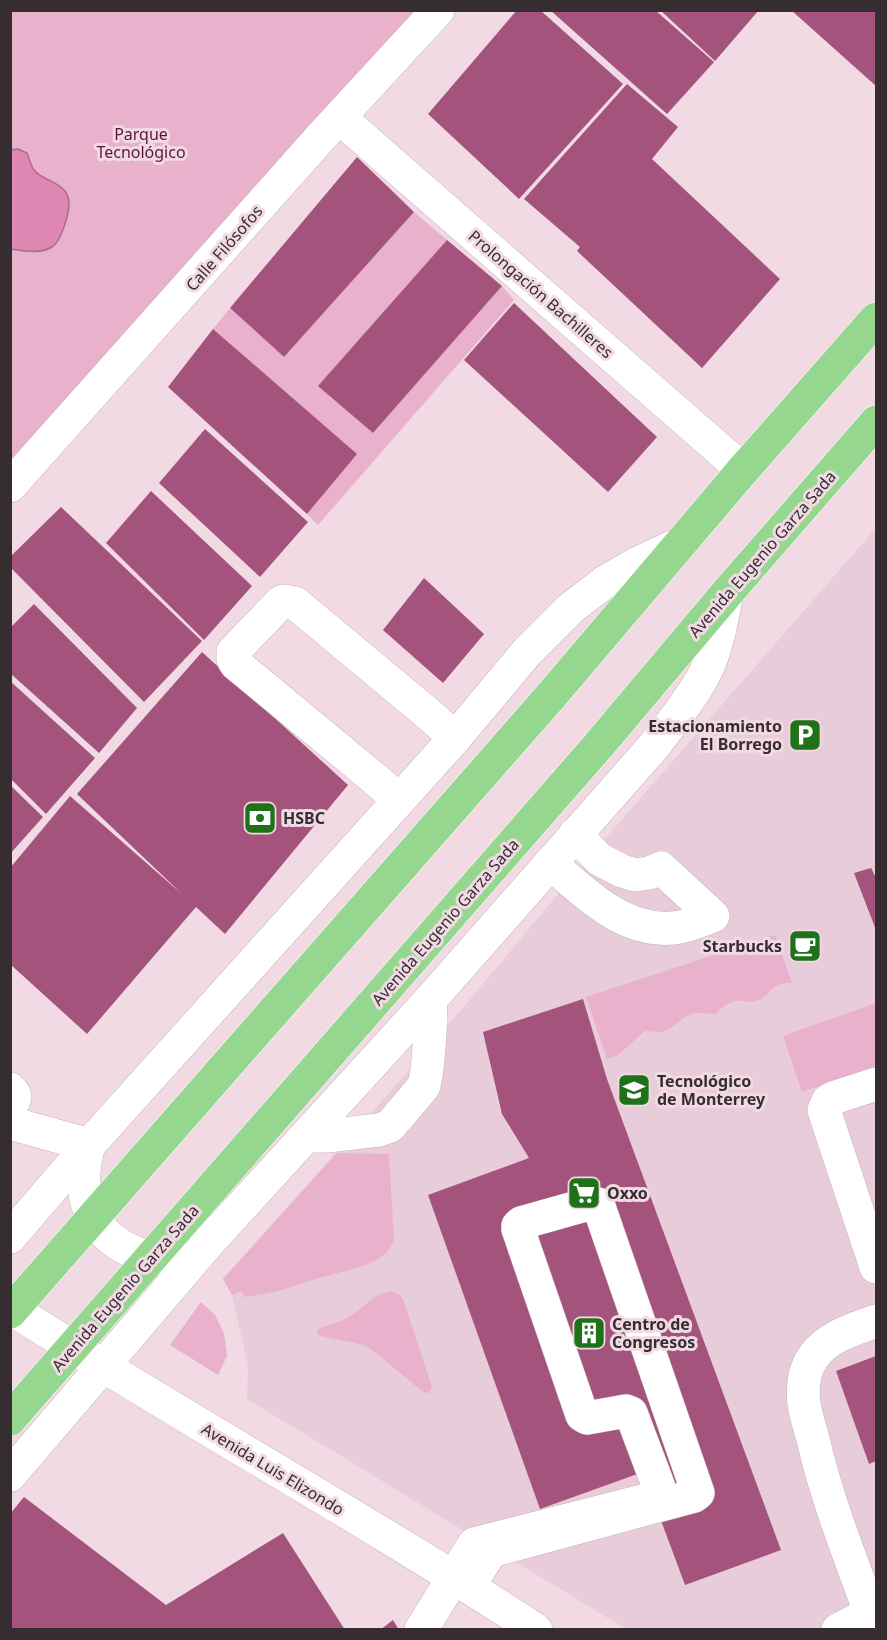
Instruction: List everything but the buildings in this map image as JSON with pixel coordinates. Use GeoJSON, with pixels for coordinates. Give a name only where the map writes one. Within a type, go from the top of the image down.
{"type":"FeatureCollection","features":[{"type":"Feature","properties":{"kind":"highway"},"geometry":{"type":"LineString","coordinates":[[10,1312],[550,697],[679,544],[876,319]]}},
{"type":"Feature","properties":{"kind":"highway","name":"Avenida Eugenio Garza Sada"},"geometry":{"type":"LineString","coordinates":[[10,1419],[598,746],[876,422]]}},
{"type":"Feature","properties":{"kind":"street","name":"Calle Filósofos"},"geometry":{"type":"LineString","coordinates":[[10,486],[321,137],[438,10]]}},
{"type":"Feature","properties":{"kind":"street","name":"Prolongación Bachilleres"},"geometry":{"type":"LineString","coordinates":[[340,118],[743,471]]}},
{"type":"Feature","properties":{"kind":"street"},"geometry":{"type":"LineString","coordinates":[[10,1237],[89,1145],[455,738],[527,652],[571,608],[605,582],[636,564],[679,544]]}},
{"type":"Feature","properties":{"kind":"street"},"geometry":{"type":"LineString","coordinates":[[10,1475],[209,1242],[430,1000],[654,746],[688,703],[706,672],[718,638],[728,593]]}},
{"type":"Feature","properties":{"kind":"street"},"geometry":{"type":"LineString","coordinates":[[399,800],[236,664],[233,652],[281,602],[284,600],[295,603],[455,738]]}},
{"type":"Feature","properties":{"kind":"street"},"geometry":{"type":"LineString","coordinates":[[550,863],[604,908],[644,926],[671,929],[685,927],[712,916],[661,868],[635,875],[622,871],[599,859],[575,834]]}},
{"type":"Feature","properties":{"kind":"street"},"geometry":{"type":"LineString","coordinates":[[306,1136],[379,1130],[390,1125],[424,1086],[428,1070],[430,1000]]}},
{"type":"Feature","properties":{"kind":"street"},"geometry":{"type":"LineString","coordinates":[[876,1084],[833,1098],[828,1101],[824,1110],[876,1267]]}},
{"type":"Feature","properties":{"kind":"street"},"geometry":{"type":"LineString","coordinates":[[10,1089],[14,1092],[15,1097],[10,1106]]}},
{"type":"Feature","properties":{"kind":"street"},"geometry":{"type":"LineString","coordinates":[[10,1123],[89,1145]]}},
{"type":"Feature","properties":{"kind":"street"},"geometry":{"type":"LineString","coordinates":[[89,1145],[84,1170],[84,1189],[89,1207],[98,1225],[111,1239],[141,1256],[159,1258],[176,1257],[193,1252],[209,1242]]}},
{"type":"Feature","properties":{"kind":"street"},"geometry":{"type":"LineString","coordinates":[[421,1629],[461,1581],[495,1550],[694,1496],[698,1493],[598,1204],[592,1203],[521,1223],[518,1229],[582,1415],[587,1418],[626,1411],[631,1413],[660,1495],[474,1544],[461,1581]]}},
{"type":"Feature","properties":{"kind":"street","name":"Avenida Luis Elizondo"},"geometry":{"type":"LineString","coordinates":[[10,1308],[461,1581],[536,1629]]}},
{"type":"Feature","properties":{"kind":"street"},"geometry":{"type":"LineString","coordinates":[[838,1629],[874,1621],[817,1460],[804,1403],[804,1386],[806,1372],[813,1356],[824,1344],[844,1333],[876,1321]]}},
{"type":"Feature","properties":{"kind":"shaded area"},"geometry":{"type":"Polygon","coordinates":[[[18,149],[27,153],[32,166],[40,176],[61,187],[68,198],[68,214],[61,234],[52,247],[43,251],[11,249],[11,150],[18,149]]]}},
{"type":"Feature","properties":{"kind":"shaded area","name":"Tecnológico de Monterrey"},"geometry":{"type":"Polygon","coordinates":[[[876,528],[876,1629],[626,1629],[247,1399],[248,1366],[232,1295],[223,1279],[429,1048],[590,856],[876,528]]]}},
{"type":"Feature","properties":{"kind":"green space","name":"Parque Tecnológico"},"geometry":{"type":"Polygon","coordinates":[[[11,11],[437,11],[11,485],[11,11]]]}},
{"type":"Feature","properties":{"kind":"green space"},"geometry":{"type":"Polygon","coordinates":[[[414,212],[447,240],[319,386],[373,433],[502,286],[514,300],[318,525],[307,514],[356,454],[213,329],[230,308],[284,357],[414,212]]]}},
{"type":"Feature","properties":{"kind":"green space"},"geometry":{"type":"Polygon","coordinates":[[[775,935],[792,983],[776,986],[756,1001],[732,1002],[715,1014],[694,1013],[663,1032],[645,1031],[618,1055],[607,1059],[586,997],[775,935]]]}},
{"type":"Feature","properties":{"kind":"green space"},"geometry":{"type":"Polygon","coordinates":[[[876,1003],[876,1067],[802,1092],[783,1036],[876,1003]]]}},
{"type":"Feature","properties":{"kind":"green space"},"geometry":{"type":"Polygon","coordinates":[[[337,1153],[389,1154],[394,1241],[389,1249],[375,1261],[366,1265],[293,1287],[244,1297],[242,1291],[232,1295],[223,1279],[337,1153]]]}},
{"type":"Feature","properties":{"kind":"green space"},"geometry":{"type":"Polygon","coordinates":[[[390,1291],[397,1293],[403,1299],[432,1387],[429,1393],[423,1392],[371,1349],[360,1344],[319,1336],[317,1333],[318,1329],[346,1318],[374,1298],[390,1291]]]}},
{"type":"Feature","properties":{"kind":"green space"},"geometry":{"type":"Polygon","coordinates":[[[201,1302],[215,1315],[224,1333],[227,1356],[218,1375],[170,1345],[201,1302]]]}},
{"type":"Feature","properties":{"kind":"place","name":"Estacionamiento El Borrego"},"geometry":{"type":"Point","coordinates":[805,735]}},
{"type":"Feature","properties":{"kind":"place","name":"HSBC"},"geometry":{"type":"Point","coordinates":[260,818]}},
{"type":"Feature","properties":{"kind":"place","name":"Starbucks"},"geometry":{"type":"Point","coordinates":[805,946]}},
{"type":"Feature","properties":{"kind":"place","name":"Tecnológico de Monterrey"},"geometry":{"type":"Point","coordinates":[634,1090]}},
{"type":"Feature","properties":{"kind":"place","name":"Oxxo"},"geometry":{"type":"Point","coordinates":[584,1193]}},
{"type":"Feature","properties":{"kind":"place","name":"Centro de Congresos"},"geometry":{"type":"Point","coordinates":[589,1333]}}]}
